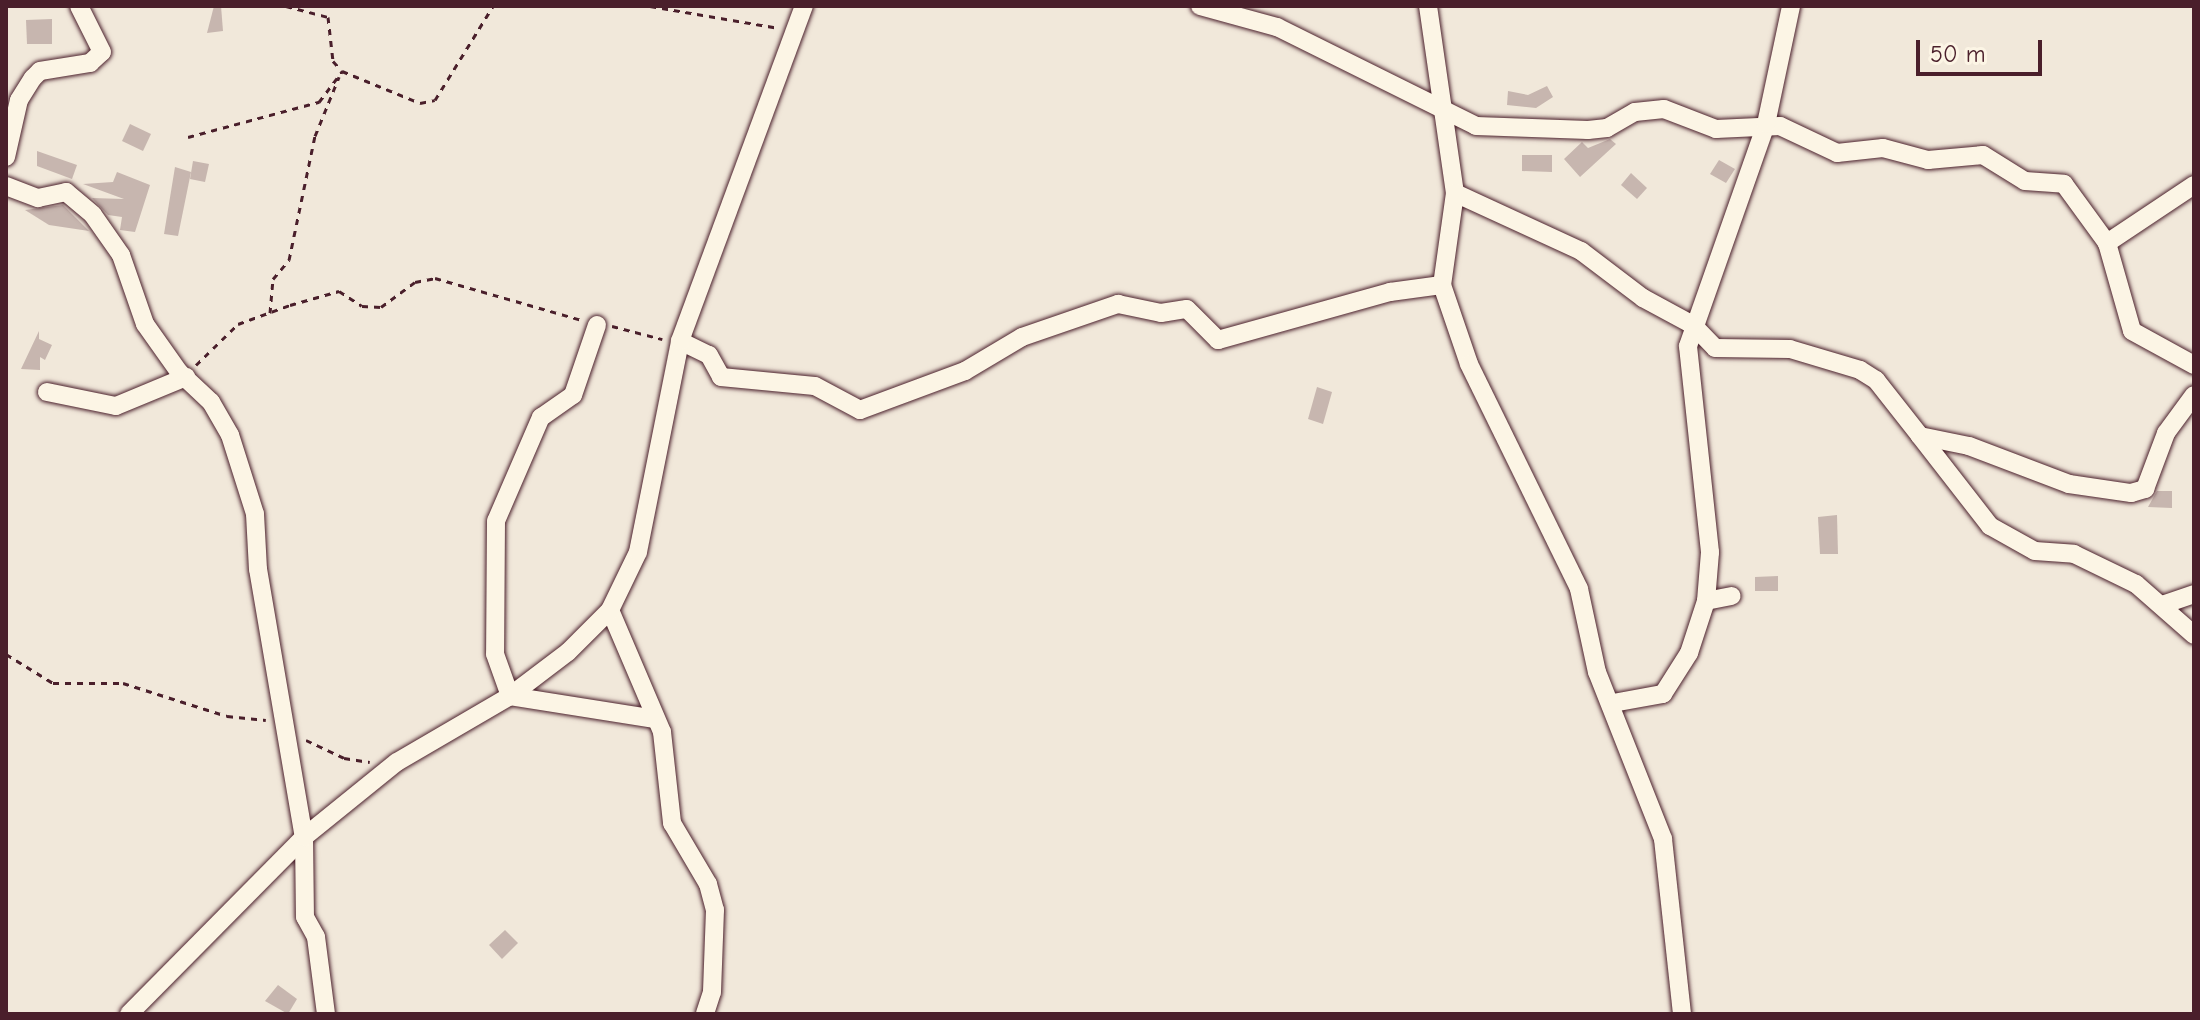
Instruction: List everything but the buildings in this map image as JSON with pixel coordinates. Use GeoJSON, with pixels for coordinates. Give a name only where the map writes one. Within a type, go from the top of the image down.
{"type":"FeatureCollection","features":[{"type":"Feature","properties":{"kind":"street"},"geometry":{"type":"LineString","coordinates":[[6,157],[13,104],[40,71],[98,59],[101,43],[79,6]]}},
{"type":"Feature","properties":{"kind":"street"},"geometry":{"type":"LineString","coordinates":[[129,1014],[304,837],[397,762],[510,696],[568,652],[610,610],[638,552],[680,341],[804,6]]}},
{"type":"Feature","properties":{"kind":"street"},"geometry":{"type":"LineString","coordinates":[[1200,6],[1277,27],[1443,107],[1496,129],[1607,128],[1635,112],[1664,109],[1716,129],[1766,124],[1837,153],[1883,148],[1928,160],[1983,155],[2025,181],[2064,184],[2107,243],[2132,331],[2194,365]]}},
{"type":"Feature","properties":{"kind":"street"},"geometry":{"type":"LineString","coordinates":[[1428,6],[1455,193],[1442,285],[1469,364],[1571,569],[1590,649],[1613,703],[1669,864],[1682,1014]]}},
{"type":"Feature","properties":{"kind":"street"},"geometry":{"type":"LineString","coordinates":[[1613,703],[1652,701],[1663,694],[1689,653],[1706,601],[1710,552],[1687,362],[1693,325],[1766,124],[1791,6]]}},
{"type":"Feature","properties":{"kind":"street"},"geometry":{"type":"LineString","coordinates":[[2107,243],[2194,185]]}},
{"type":"Feature","properties":{"kind":"street"},"geometry":{"type":"LineString","coordinates":[[6,186],[38,198],[66,192],[93,215],[121,255],[145,324],[224,422],[251,502],[304,837],[305,917],[316,937],[326,1014]]}},
{"type":"Feature","properties":{"kind":"street"},"geometry":{"type":"LineString","coordinates":[[1455,193],[1545,230],[1693,325],[1715,348],[1806,352],[1860,370],[1876,380],[1990,526],[2035,551],[2085,558],[2165,604],[2194,635]]}},
{"type":"Feature","properties":{"kind":"street"},"geometry":{"type":"LineString","coordinates":[[680,341],[709,355],[721,377],[815,386],[860,410],[965,371],[1022,337],[1118,304],[1161,313],[1187,309],[1218,340],[1390,292],[1442,285]]}},
{"type":"Feature","properties":{"kind":"street"},"geometry":{"type":"LineString","coordinates":[[510,696],[495,654],[496,521],[541,417],[573,395],[597,325]]}},
{"type":"Feature","properties":{"kind":"street"},"geometry":{"type":"LineString","coordinates":[[47,392],[116,406],[186,377]]}},
{"type":"Feature","properties":{"kind":"street"},"geometry":{"type":"LineString","coordinates":[[1920,436],[1969,446],[2069,484],[2139,493],[2156,467],[2166,433],[2194,395]]}},
{"type":"Feature","properties":{"kind":"street"},"geometry":{"type":"LineString","coordinates":[[2165,604],[2194,594]]}},
{"type":"Feature","properties":{"kind":"street"},"geometry":{"type":"LineString","coordinates":[[1706,601],[1732,596]]}},
{"type":"Feature","properties":{"kind":"street"},"geometry":{"type":"LineString","coordinates":[[610,610],[664,742],[672,823],[708,884],[715,910],[712,992],[705,1014]]}},
{"type":"Feature","properties":{"kind":"street"},"geometry":{"type":"LineString","coordinates":[[510,696],[655,719]]}},
{"type":"Feature","properties":{"kind":"path"},"geometry":{"type":"LineString","coordinates":[[286,6],[328,17],[333,61],[342,71],[420,103],[435,100],[493,6]]}},
{"type":"Feature","properties":{"kind":"path"},"geometry":{"type":"LineString","coordinates":[[650,6],[793,34]]}},
{"type":"Feature","properties":{"kind":"path"},"geometry":{"type":"LineString","coordinates":[[188,137],[319,102],[342,71]]}},
{"type":"Feature","properties":{"kind":"path"},"geometry":{"type":"LineString","coordinates":[[270,313],[273,279],[289,260],[303,211],[315,136],[342,71]]}},
{"type":"Feature","properties":{"kind":"path"},"geometry":{"type":"LineString","coordinates":[[186,377],[229,332],[270,313],[339,291],[362,306],[381,307],[415,282],[435,278],[597,325],[680,341]]}},
{"type":"Feature","properties":{"kind":"path"},"geometry":{"type":"LineString","coordinates":[[6,654],[53,683],[123,683],[227,716],[284,722],[298,737],[344,758],[397,762]]}}]}
